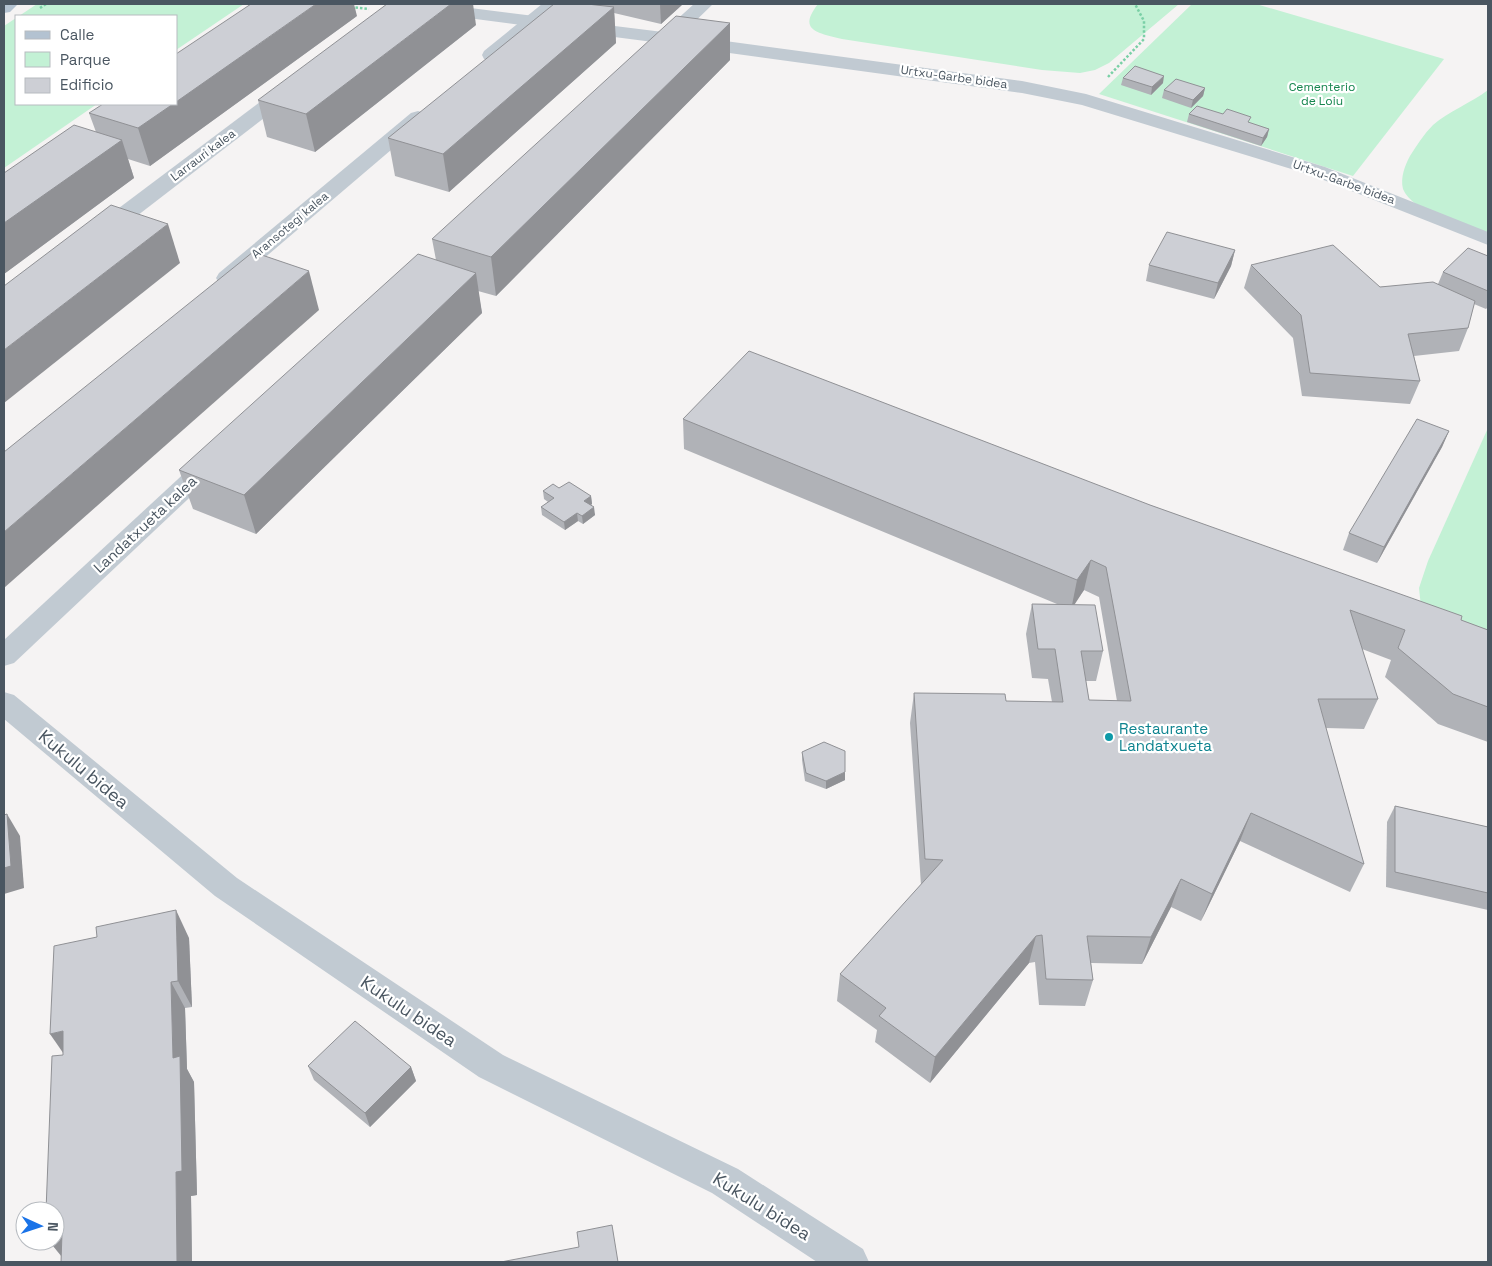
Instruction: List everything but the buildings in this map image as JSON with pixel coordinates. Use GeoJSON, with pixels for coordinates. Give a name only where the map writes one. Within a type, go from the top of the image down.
{"type":"FeatureCollection","features":[{"type":"Feature","properties":{"kind":"main road"},"geometry":{"type":"LineString","coordinates":[[4,8],[10,4]]}},
{"type":"Feature","properties":{"kind":"street"},"geometry":{"type":"LineString","coordinates":[[478,66],[553,4]]}},
{"type":"Feature","properties":{"kind":"street"},"geometry":{"type":"LineString","coordinates":[[644,60],[704,4]]}},
{"type":"Feature","properties":{"kind":"street","name":"Urtxu-Garbe bidea"},"geometry":{"type":"LineString","coordinates":[[392,8],[531,22],[849,62],[1022,87],[1086,100],[1318,170],[1488,239]]}},
{"type":"Feature","properties":{"kind":"street","name":"Larrauri kalea"},"geometry":{"type":"LineString","coordinates":[[83,245],[306,76]]}},
{"type":"Feature","properties":{"kind":"street","name":"Aransotegi kalea"},"geometry":{"type":"LineString","coordinates":[[210,292],[432,105]]}},
{"type":"Feature","properties":{"kind":"street","name":"Landatxueta kalea"},"geometry":{"type":"LineString","coordinates":[[4,656],[230,445]]}},
{"type":"Feature","properties":{"kind":"street","name":"Kukulu bidea"},"geometry":{"type":"LineString","coordinates":[[4,703],[226,887],[490,1066],[725,1181],[850,1262]]}},
{"type":"Feature","properties":{"kind":"path"},"geometry":{"type":"LineString","coordinates":[[1086,100],[1144,38],[1144,21],[1135,4]]}},
{"type":"Feature","properties":{"kind":"path"},"geometry":{"type":"LineString","coordinates":[[345,6],[392,8]]}},
{"type":"Feature","properties":{"kind":"green space"},"geometry":{"type":"Polygon","coordinates":[[[37,4],[244,4],[178,49],[178,15],[20,15],[37,4]]]}},
{"type":"Feature","properties":{"kind":"green space"},"geometry":{"type":"Polygon","coordinates":[[[818,4],[1179,4],[1109,63],[1095,70],[1080,73],[1042,70],[825,35],[813,29],[810,25],[812,13],[818,4]]]}},
{"type":"Feature","properties":{"kind":"green space","name":"Cementerio de Loiu"},"geometry":{"type":"Polygon","coordinates":[[[1192,4],[1256,4],[1444,59],[1353,176],[1099,94],[1192,4]]]}},
{"type":"Feature","properties":{"kind":"green space"},"geometry":{"type":"Polygon","coordinates":[[[15,19],[15,105],[96,105],[4,168],[4,26],[15,19]]]}},
{"type":"Feature","properties":{"kind":"green space"},"geometry":{"type":"Polygon","coordinates":[[[1488,90],[1488,238],[1441,219],[1417,205],[1408,197],[1403,189],[1402,180],[1410,156],[1433,125],[1488,90]]]}},
{"type":"Feature","properties":{"kind":"green space"},"geometry":{"type":"Polygon","coordinates":[[[1488,428],[1488,656],[1421,607],[1419,588],[1428,561],[1488,428]]]}},
{"type":"Feature","properties":{"kind":"place","name":"Restaurante Landatxueta"},"geometry":{"type":"Point","coordinates":[1109,737]}}]}
